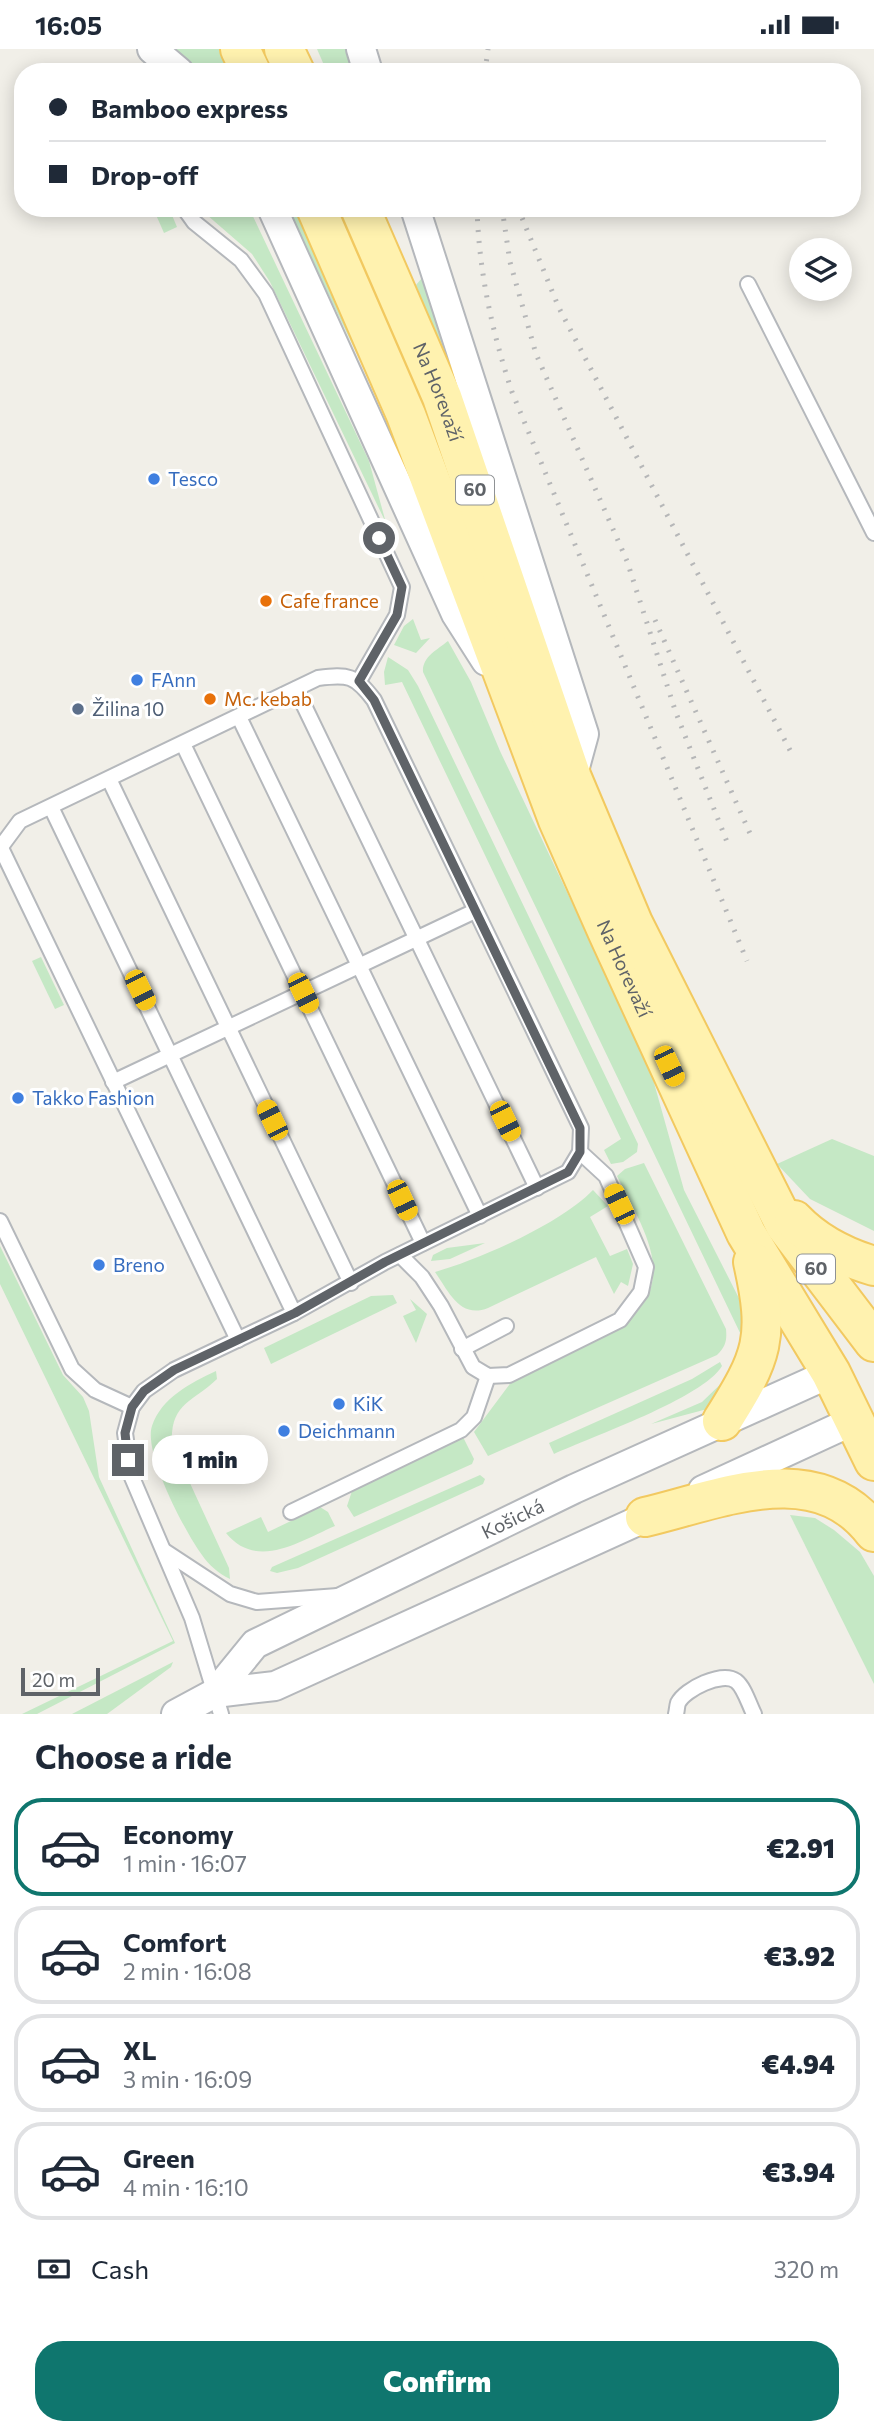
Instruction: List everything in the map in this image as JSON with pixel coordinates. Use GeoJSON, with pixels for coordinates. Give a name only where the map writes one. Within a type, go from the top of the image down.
{"type":"FeatureCollection","features":[{"type":"Feature","properties":{"kind":"main road","name":"Na Horevaží"},"geometry":{"type":"LineString","coordinates":[[320,217],[368,320],[406,415],[513,705],[569,845],[746,1233],[831,1373]]}},
{"type":"Feature","properties":{"kind":"main road","name":"Na Horevaží"},"geometry":{"type":"LineString","coordinates":[[364,217],[442,397],[572,778],[633,923],[765,1191],[792,1235],[874,1342]]}},
{"type":"Feature","properties":{"kind":"main road","name":"Na Horevaží"},"geometry":{"type":"LineString","coordinates":[[765,1191],[805,1231],[839,1253],[874,1266]]}},
{"type":"Feature","properties":{"kind":"main road"},"geometry":{"type":"LineString","coordinates":[[722,1422],[755,1367],[763,1330],[763,1308],[746,1233]]}},
{"type":"Feature","properties":{"kind":"main road"},"geometry":{"type":"LineString","coordinates":[[831,1373],[874,1356]]}},
{"type":"Feature","properties":{"kind":"main road","name":"60"},"geometry":{"type":"LineString","coordinates":[[831,1373],[865,1416],[874,1461]]}},
{"type":"Feature","properties":{"kind":"main road"},"geometry":{"type":"LineString","coordinates":[[645,1517],[773,1487],[817,1490],[832,1496],[874,1532]]}},
{"type":"Feature","properties":{"kind":"street"},"geometry":{"type":"LineString","coordinates":[[152,49],[168,63]]}},
{"type":"Feature","properties":{"kind":"street","name":"Na Horevaží"},"geometry":{"type":"LineString","coordinates":[[276,217],[456,614],[513,705]]}},
{"type":"Feature","properties":{"kind":"street","name":"Na Horevaží"},"geometry":{"type":"LineString","coordinates":[[418,217],[583,734],[572,778]]}},
{"type":"Feature","properties":{"kind":"street","name":"Košická"},"geometry":{"type":"LineString","coordinates":[[218,1703],[255,1644],[353,1595],[831,1373]]}},
{"type":"Feature","properties":{"kind":"street","name":"Košická"},"geometry":{"type":"LineString","coordinates":[[176,1714],[275,1686],[865,1416]]}},
{"type":"Feature","properties":{"kind":"lane"},"geometry":{"type":"LineString","coordinates":[[190,217],[241,260],[266,294],[402,587],[397,615],[359,681]]}},
{"type":"Feature","properties":{"kind":"lane"},"geometry":{"type":"LineString","coordinates":[[748,283],[874,533]]}},
{"type":"Feature","properties":{"kind":"lane"},"geometry":{"type":"LineString","coordinates":[[218,1703],[192,1618],[131,1475],[125,1433],[132,1407],[144,1391],[174,1370],[238,1340],[295,1313],[423,1243],[568,1172],[580,1152],[580,1128],[374,700],[359,681],[342,675],[318,678],[20,821],[1,848],[238,1340]]}},
{"type":"Feature","properties":{"kind":"lane"},"geometry":{"type":"LineString","coordinates":[[296,689],[537,1188]]}},
{"type":"Feature","properties":{"kind":"lane"},"geometry":{"type":"LineString","coordinates":[[239,716],[480,1216]]}},
{"type":"Feature","properties":{"kind":"lane"},"geometry":{"type":"LineString","coordinates":[[183,744],[423,1243]]}},
{"type":"Feature","properties":{"kind":"lane"},"geometry":{"type":"LineString","coordinates":[[108,779],[351,1283]]}},
{"type":"Feature","properties":{"kind":"lane"},"geometry":{"type":"LineString","coordinates":[[51,807],[295,1313]]}},
{"type":"Feature","properties":{"kind":"lane"},"geometry":{"type":"LineString","coordinates":[[113,1082],[475,911]]}},
{"type":"Feature","properties":{"kind":"lane"},"geometry":{"type":"LineString","coordinates":[[400,1255],[422,1277],[441,1306],[473,1367],[488,1376],[509,1375],[620,1320],[641,1292],[646,1266],[606,1176],[580,1152]]}},
{"type":"Feature","properties":{"kind":"lane"},"geometry":{"type":"LineString","coordinates":[[0,1221],[72,1369],[95,1390],[132,1407]]}},
{"type":"Feature","properties":{"kind":"lane"},"geometry":{"type":"LineString","coordinates":[[582,1322],[589,1336]]}},
{"type":"Feature","properties":{"kind":"lane"},"geometry":{"type":"LineString","coordinates":[[462,1349],[506,1327]]}},
{"type":"Feature","properties":{"kind":"lane"},"geometry":{"type":"LineString","coordinates":[[290,1512],[461,1430],[474,1417],[488,1376]]}},
{"type":"Feature","properties":{"kind":"lane"},"geometry":{"type":"LineString","coordinates":[[165,1551],[230,1594],[257,1601],[353,1595]]}},
{"type":"Feature","properties":{"kind":"lane"},"geometry":{"type":"LineString","coordinates":[[676,1714],[678,1703],[687,1694],[720,1677],[729,1677],[738,1682],[754,1714]]}},
{"type":"Feature","properties":{"kind":"green space"},"geometry":{"type":"Polygon","coordinates":[[[175,49],[219,49],[226,63],[191,63],[175,49]]]}},
{"type":"Feature","properties":{"kind":"green space"},"geometry":{"type":"Polygon","coordinates":[[[317,49],[350,49],[355,63],[323,63],[317,49]]]}},
{"type":"Feature","properties":{"kind":"green space"},"geometry":{"type":"Polygon","coordinates":[[[157,217],[173,217],[177,227],[164,233],[157,217]]]}},
{"type":"Feature","properties":{"kind":"green space"},"geometry":{"type":"Polygon","coordinates":[[[209,217],[253,217],[369,461],[386,523],[270,282],[252,254],[209,217]]]}},
{"type":"Feature","properties":{"kind":"green space"},"geometry":{"type":"Polygon","coordinates":[[[291,217],[299,217],[326,272],[388,419],[291,217]]]}},
{"type":"Feature","properties":{"kind":"green space"},"geometry":{"type":"Polygon","coordinates":[[[422,278],[429,284],[471,423],[416,285],[422,278]]]}},
{"type":"Feature","properties":{"kind":"green space"},"geometry":{"type":"Polygon","coordinates":[[[413,619],[421,640],[430,638],[416,653],[394,645],[404,626],[413,619]]]}},
{"type":"Feature","properties":{"kind":"green space"},"geometry":{"type":"Polygon","coordinates":[[[448,641],[471,682],[500,751],[649,1065],[684,1190],[748,1316],[742,1337],[423,672],[428,658],[448,641]]]}},
{"type":"Feature","properties":{"kind":"green space"},"geometry":{"type":"Polygon","coordinates":[[[388,657],[408,670],[418,686],[638,1144],[637,1152],[623,1162],[611,1164],[604,1150],[621,1139],[402,682],[385,685],[384,672],[388,657]]]}},
{"type":"Feature","properties":{"kind":"green space"},"geometry":{"type":"Polygon","coordinates":[[[41,957],[64,1005],[55,1009],[32,961],[41,957]]]}},
{"type":"Feature","properties":{"kind":"green space"},"geometry":{"type":"Polygon","coordinates":[[[832,1139],[874,1156],[874,1231],[810,1199],[777,1164],[832,1139]]]}},
{"type":"Feature","properties":{"kind":"green space"},"geometry":{"type":"Polygon","coordinates":[[[644,1163],[726,1329],[724,1346],[717,1355],[488,1456],[474,1432],[512,1381],[617,1329],[637,1312],[649,1294],[653,1275],[652,1256],[638,1217],[617,1176],[625,1169],[644,1163]]]}},
{"type":"Feature","properties":{"kind":"green space"},"geometry":{"type":"Polygon","coordinates":[[[593,1190],[608,1206],[590,1217],[610,1256],[627,1249],[633,1264],[628,1286],[621,1282],[614,1294],[596,1257],[488,1308],[478,1310],[470,1310],[456,1302],[435,1272],[518,1239],[561,1215],[593,1190]]]}},
{"type":"Feature","properties":{"kind":"green space"},"geometry":{"type":"Polygon","coordinates":[[[485,1243],[450,1259],[431,1261],[433,1255],[447,1248],[485,1243]]]}},
{"type":"Feature","properties":{"kind":"green space"},"geometry":{"type":"Polygon","coordinates":[[[0,1246],[63,1375],[83,1397],[89,1411],[99,1477],[175,1643],[37,1714],[22,1714],[173,1641],[0,1284],[0,1246]]]}},
{"type":"Feature","properties":{"kind":"green space"},"geometry":{"type":"Polygon","coordinates":[[[393,1295],[397,1303],[271,1364],[264,1348],[371,1296],[393,1295]]]}},
{"type":"Feature","properties":{"kind":"green space"},"geometry":{"type":"Polygon","coordinates":[[[410,1299],[427,1314],[416,1343],[403,1316],[416,1310],[410,1299]]]}},
{"type":"Feature","properties":{"kind":"green space"},"geometry":{"type":"Polygon","coordinates":[[[720,1362],[722,1366],[711,1378],[693,1391],[645,1416],[554,1454],[549,1443],[692,1379],[720,1362]]]}},
{"type":"Feature","properties":{"kind":"green space"},"geometry":{"type":"Polygon","coordinates":[[[216,1371],[217,1379],[179,1412],[172,1430],[172,1444],[229,1568],[230,1579],[208,1562],[186,1529],[159,1472],[151,1438],[152,1426],[170,1399],[187,1386],[216,1371]]]}},
{"type":"Feature","properties":{"kind":"green space"},"geometry":{"type":"Polygon","coordinates":[[[729,1376],[711,1408],[651,1424],[702,1402],[729,1376]]]}},
{"type":"Feature","properties":{"kind":"green space"},"geometry":{"type":"Polygon","coordinates":[[[463,1437],[474,1459],[472,1464],[354,1517],[347,1506],[352,1491],[359,1485],[463,1437]]]}},
{"type":"Feature","properties":{"kind":"green space"},"geometry":{"type":"Polygon","coordinates":[[[480,1475],[485,1479],[483,1484],[298,1568],[277,1573],[270,1571],[272,1567],[480,1475]]]}},
{"type":"Feature","properties":{"kind":"green space"},"geometry":{"type":"Polygon","coordinates":[[[320,1507],[328,1512],[335,1526],[279,1549],[251,1550],[238,1544],[226,1533],[261,1517],[268,1532],[320,1507]]]}},
{"type":"Feature","properties":{"kind":"green space"},"geometry":{"type":"Polygon","coordinates":[[[790,1515],[815,1518],[834,1530],[860,1552],[874,1576],[874,1684],[790,1515]]]}},
{"type":"Feature","properties":{"kind":"green space"},"geometry":{"type":"Polygon","coordinates":[[[173,1662],[171,1667],[107,1714],[72,1714],[173,1662]]]}},
{"type":"Feature","properties":{"kind":"railway"},"geometry":{"type":"LineString","coordinates":[[486,63],[488,49]]}},
{"type":"Feature","properties":{"kind":"railway"},"geometry":{"type":"LineString","coordinates":[[478,217],[480,255],[488,301],[512,392],[747,961]]}},
{"type":"Feature","properties":{"kind":"railway"},"geometry":{"type":"LineString","coordinates":[[503,217],[510,262],[536,354],[627,561],[676,713],[729,847]]}},
{"type":"Feature","properties":{"kind":"railway"},"geometry":{"type":"LineString","coordinates":[[522,217],[559,308],[793,756]]}},
{"type":"Feature","properties":{"kind":"railway"},"geometry":{"type":"LineString","coordinates":[[655,620],[752,838]]}},
{"type":"Feature","properties":{"kind":"place","name":"Tesco"},"geometry":{"type":"Point","coordinates":[154,479]}},
{"type":"Feature","properties":{"kind":"place","name":"Cafe france"},"geometry":{"type":"Point","coordinates":[266,601]}},
{"type":"Feature","properties":{"kind":"place","name":"FAnn"},"geometry":{"type":"Point","coordinates":[137,680]}},
{"type":"Feature","properties":{"kind":"place","name":"Mc. kebab"},"geometry":{"type":"Point","coordinates":[210,699]}},
{"type":"Feature","properties":{"kind":"place","name":"Žilina 10"},"geometry":{"type":"Point","coordinates":[78,709]}},
{"type":"Feature","properties":{"kind":"place","name":"Takko Fashion"},"geometry":{"type":"Point","coordinates":[18,1098]}},
{"type":"Feature","properties":{"kind":"place","name":"Breno"},"geometry":{"type":"Point","coordinates":[99,1265]}},
{"type":"Feature","properties":{"kind":"place","name":"KiK"},"geometry":{"type":"Point","coordinates":[339,1404]}},
{"type":"Feature","properties":{"kind":"place","name":"Deichmann"},"geometry":{"type":"Point","coordinates":[284,1431]}},
{"type":"Feature","properties":{"kind":"route"},"geometry":{"type":"LineString","coordinates":[[128,1460],[125,1433],[132,1407],[144,1391],[174,1370],[295,1313],[385,1262],[568,1172],[580,1152],[580,1128],[374,700],[359,681],[397,615],[402,587],[379,538]]}}]}
